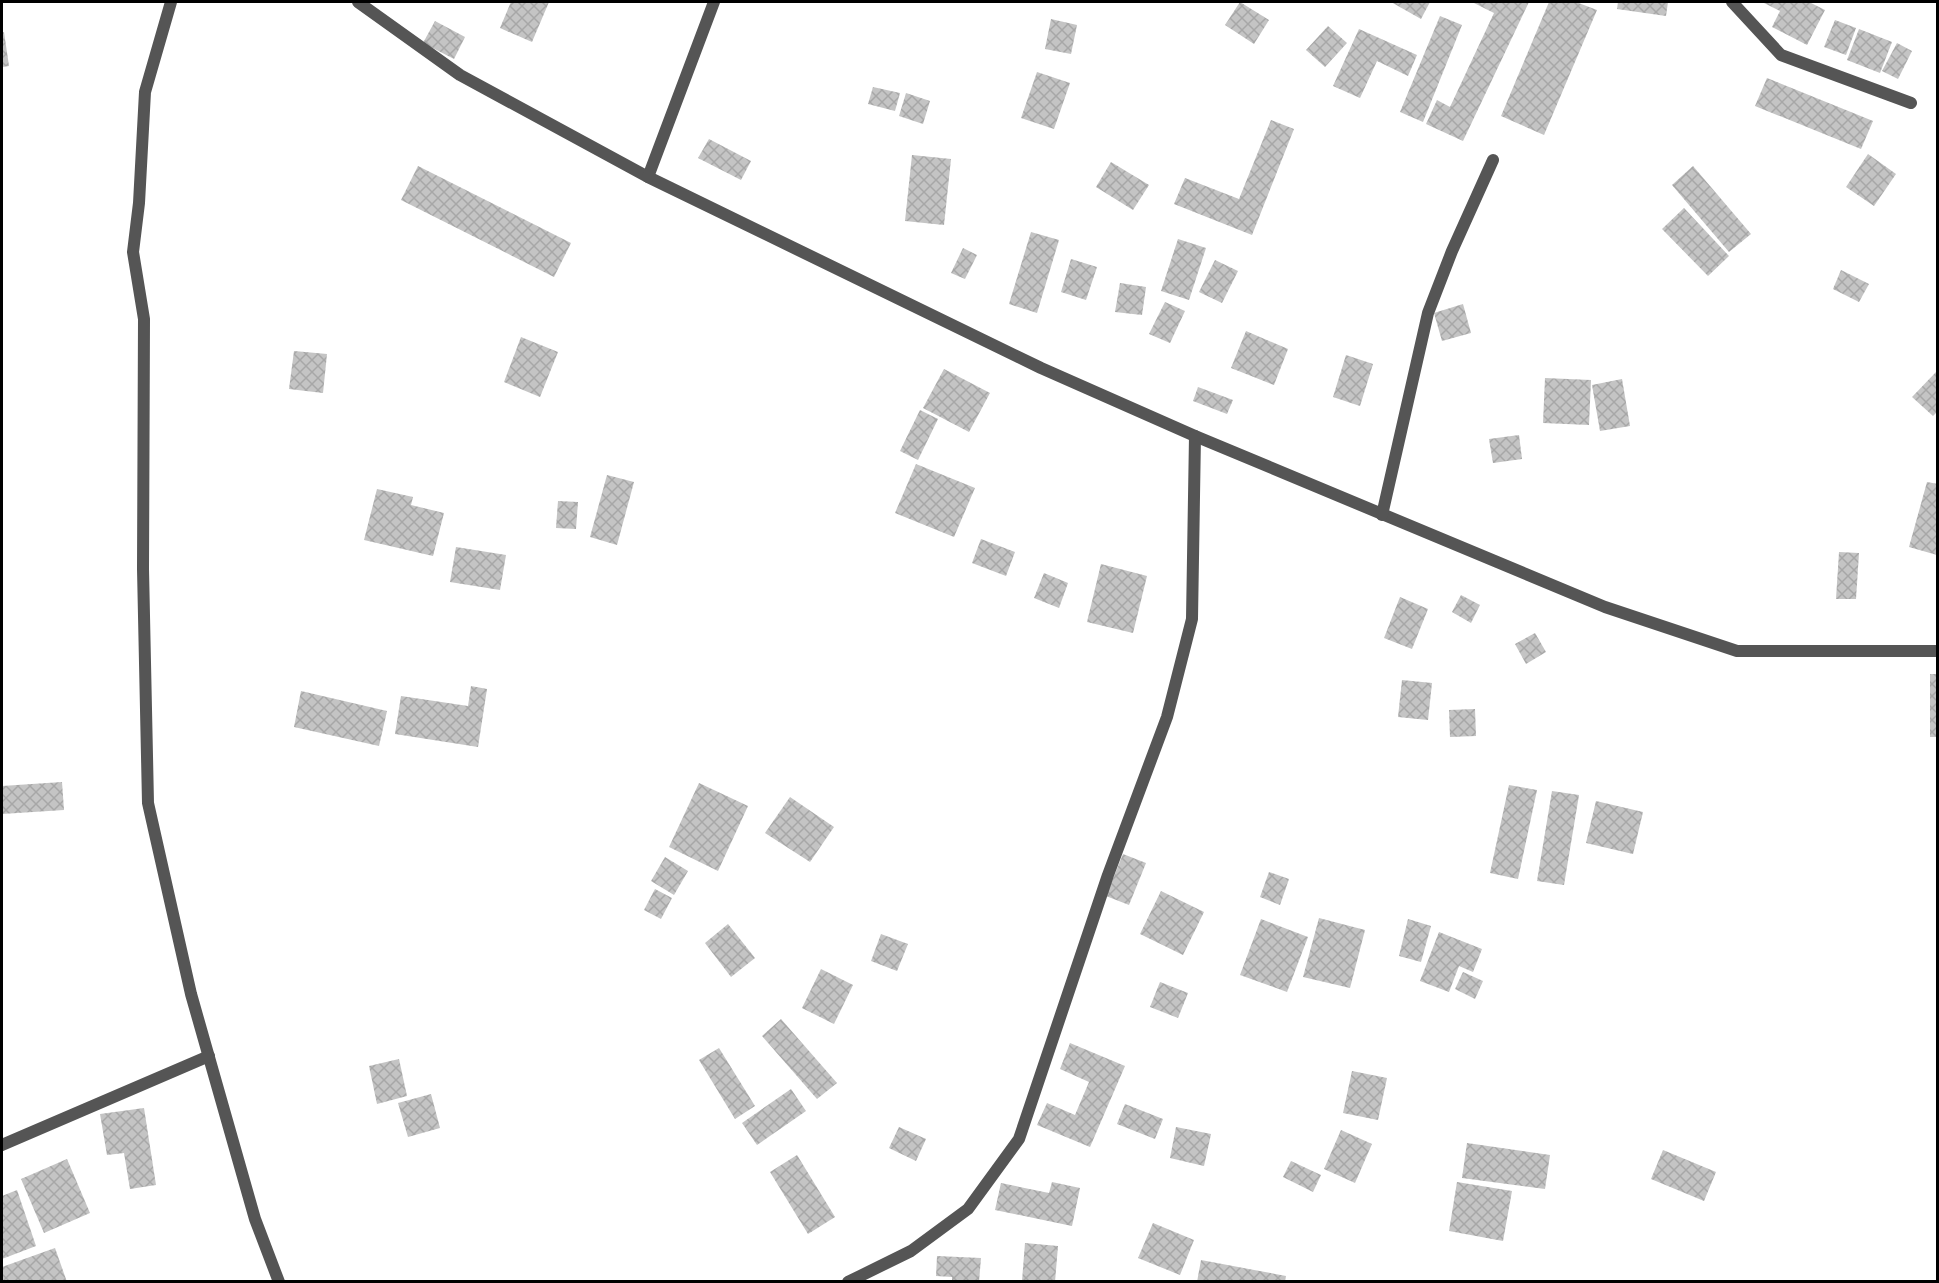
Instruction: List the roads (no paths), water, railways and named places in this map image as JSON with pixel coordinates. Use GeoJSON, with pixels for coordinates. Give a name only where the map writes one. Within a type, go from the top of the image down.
{"type":"FeatureCollection","features":[{"type":"Feature","properties":{"kind":"street"},"geometry":{"type":"LineString","coordinates":[[171,2],[145,92],[139,204],[133,252],[144,319],[143,569],[148,803],[191,994],[255,1219],[279,1281]]}},
{"type":"Feature","properties":{"kind":"street"},"geometry":{"type":"LineString","coordinates":[[358,2],[460,75],[648,177],[1041,368],[1195,436],[1605,607],[1737,651],[1938,651]]}},
{"type":"Feature","properties":{"kind":"street"},"geometry":{"type":"LineString","coordinates":[[648,177],[714,2]]}},
{"type":"Feature","properties":{"kind":"street"},"geometry":{"type":"LineString","coordinates":[[1732,2],[1781,55],[1911,103]]}},
{"type":"Feature","properties":{"kind":"street"},"geometry":{"type":"LineString","coordinates":[[1382,514],[1428,313],[1452,251],[1494,160]]}},
{"type":"Feature","properties":{"kind":"street"},"geometry":{"type":"LineString","coordinates":[[848,1281],[911,1251],[968,1209],[1019,1139],[1108,875],[1167,717],[1187,641],[1192,619],[1195,436]]}},
{"type":"Feature","properties":{"kind":"street"},"geometry":{"type":"LineString","coordinates":[[2,1145],[209,1056]]}}]}
